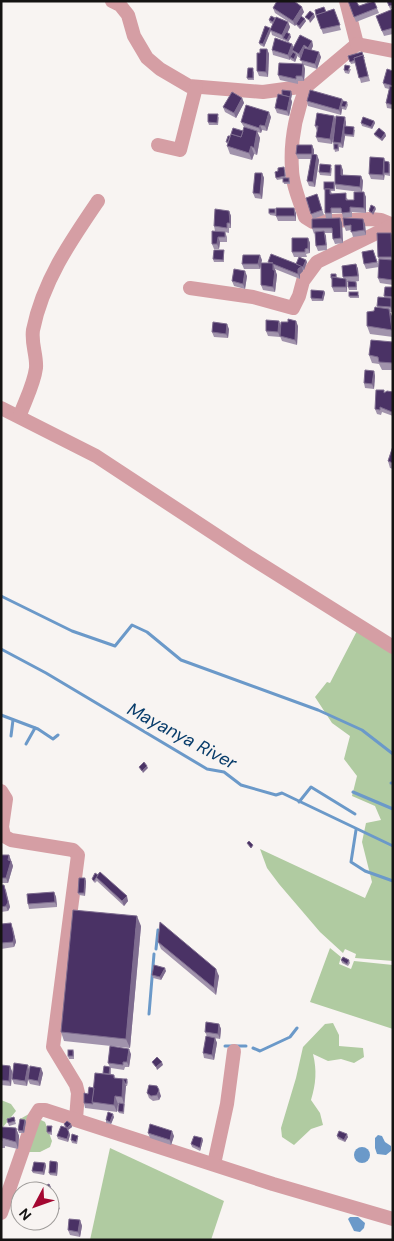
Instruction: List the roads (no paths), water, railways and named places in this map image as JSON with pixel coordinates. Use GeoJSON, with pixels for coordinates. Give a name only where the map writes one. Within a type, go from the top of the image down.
{"type":"FeatureCollection","features":[{"type":"Feature","properties":{"kind":"street"},"geometry":{"type":"LineString","coordinates":[[112,1],[120,5],[128,15],[134,36],[147,58],[160,69],[189,86],[263,92],[307,86]]}},
{"type":"Feature","properties":{"kind":"street"},"geometry":{"type":"LineString","coordinates":[[346,1],[357,44]]}},
{"type":"Feature","properties":{"kind":"street"},"geometry":{"type":"LineString","coordinates":[[393,50],[357,44],[307,86],[298,106],[292,142],[292,170],[306,220],[313,222],[381,220],[393,225]]}},
{"type":"Feature","properties":{"kind":"street"},"geometry":{"type":"LineString","coordinates":[[158,145],[180,150],[196,87]]}},
{"type":"Feature","properties":{"kind":"street"},"geometry":{"type":"LineString","coordinates":[[20,416],[34,377],[36,366],[32,343],[45,287],[70,241],[98,201]]}},
{"type":"Feature","properties":{"kind":"street"},"geometry":{"type":"LineString","coordinates":[[190,288],[253,297],[292,308],[297,302],[303,281],[317,262],[393,225]]}},
{"type":"Feature","properties":{"kind":"street"},"geometry":{"type":"LineString","coordinates":[[1,408],[96,456],[248,556],[393,647]]}},
{"type":"Feature","properties":{"kind":"street"},"geometry":{"type":"LineString","coordinates":[[1,791],[6,799],[2,827],[4,836],[11,840],[73,850],[78,855],[53,1046],[76,1085],[78,1093],[76,1120]]}},
{"type":"Feature","properties":{"kind":"street"},"geometry":{"type":"LineString","coordinates":[[214,1164],[227,1104],[234,1051]]}},
{"type":"Feature","properties":{"kind":"street"},"geometry":{"type":"LineString","coordinates":[[1,1212],[34,1118],[39,1110],[45,1110],[274,1184],[393,1219]]}},
{"type":"Feature","properties":{"kind":"water"},"geometry":{"type":"Polygon","coordinates":[[[378,1135],[382,1136],[385,1142],[391,1146],[391,1151],[386,1155],[377,1154],[375,1138],[378,1135]]]}},
{"type":"Feature","properties":{"kind":"water"},"geometry":{"type":"Polygon","coordinates":[[[362,1147],[368,1149],[370,1155],[368,1161],[362,1163],[356,1161],[354,1155],[356,1149],[362,1147]]]}},
{"type":"Feature","properties":{"kind":"water"},"geometry":{"type":"Polygon","coordinates":[[[350,1217],[358,1217],[365,1223],[364,1228],[360,1232],[354,1231],[348,1219],[350,1217]]]}},
{"type":"Feature","properties":{"kind":"waterway"},"geometry":{"type":"LineString","coordinates":[[1,596],[72,631],[115,646],[132,625],[147,632],[181,660],[318,710],[362,730],[393,754]]}},
{"type":"Feature","properties":{"kind":"waterway","name":"Mayanya River"},"geometry":{"type":"LineString","coordinates":[[1,649],[46,673],[207,769],[224,772],[241,785],[276,795],[282,793],[393,846]]}},
{"type":"Feature","properties":{"kind":"waterway"},"geometry":{"type":"LineString","coordinates":[[1,715],[38,729],[53,739],[58,735]]}},
{"type":"Feature","properties":{"kind":"waterway"},"geometry":{"type":"LineString","coordinates":[[11,736],[13,720]]}},
{"type":"Feature","properties":{"kind":"waterway"},"geometry":{"type":"LineString","coordinates":[[26,744],[35,728]]}},
{"type":"Feature","properties":{"kind":"waterway"},"geometry":{"type":"LineString","coordinates":[[299,802],[311,787],[355,814]]}},
{"type":"Feature","properties":{"kind":"waterway"},"geometry":{"type":"LineString","coordinates":[[353,792],[393,809]]}},
{"type":"Feature","properties":{"kind":"waterway","name":"Mayanya River"},"geometry":{"type":"LineString","coordinates":[[356,830],[351,862],[365,871],[393,881]]}},
{"type":"Feature","properties":{"kind":"waterway"},"geometry":{"type":"LineString","coordinates":[[156,949],[158,930]]}},
{"type":"Feature","properties":{"kind":"waterway"},"geometry":{"type":"LineString","coordinates":[[149,1014],[154,954]]}},
{"type":"Feature","properties":{"kind":"waterway"},"geometry":{"type":"LineString","coordinates":[[253,1048],[260,1051],[290,1037],[297,1028]]}},
{"type":"Feature","properties":{"kind":"waterway"},"geometry":{"type":"LineString","coordinates":[[225,1046],[246,1046]]}}]}
